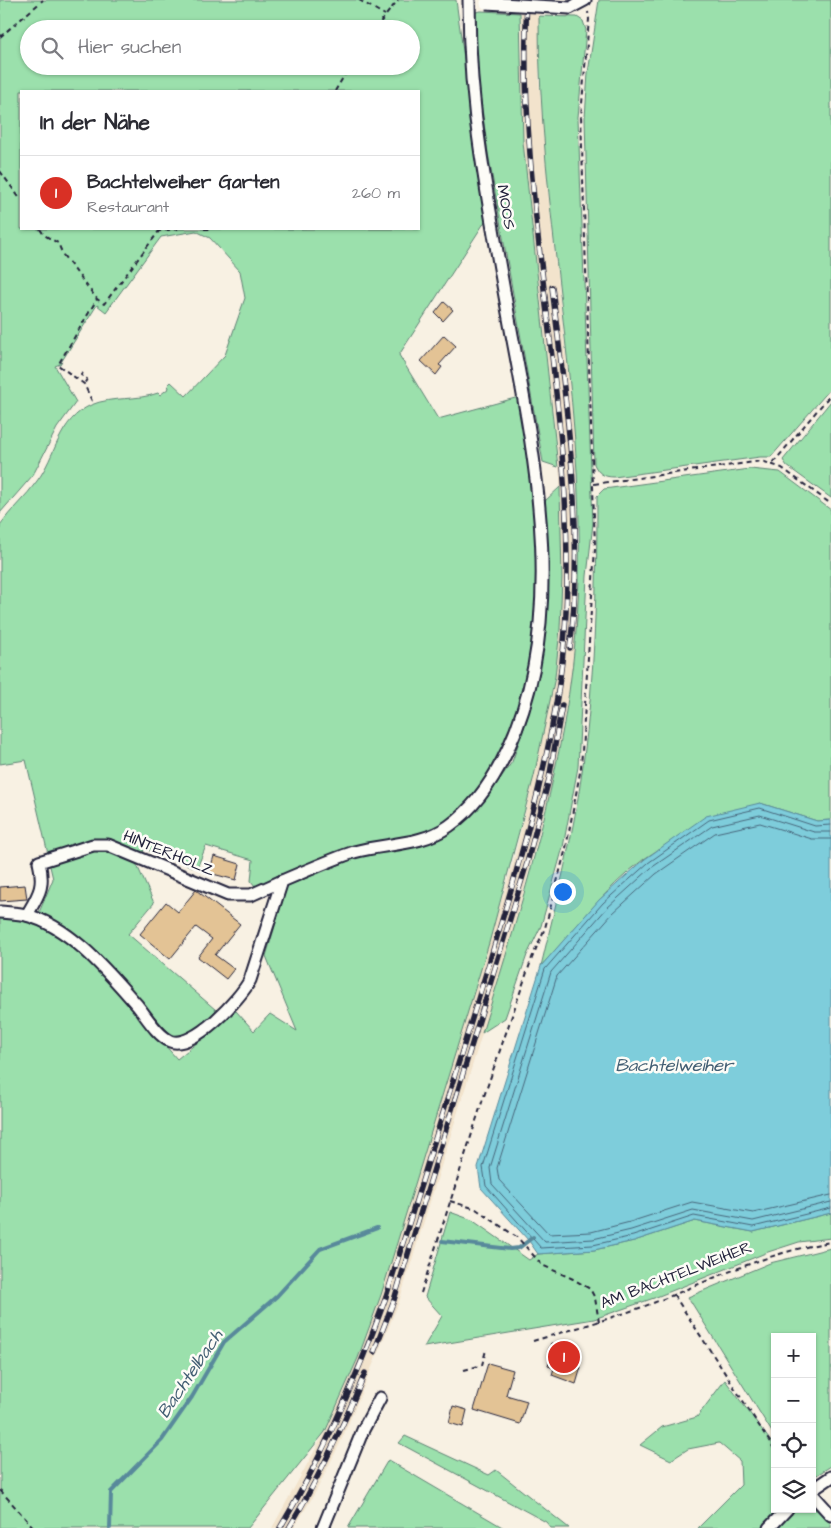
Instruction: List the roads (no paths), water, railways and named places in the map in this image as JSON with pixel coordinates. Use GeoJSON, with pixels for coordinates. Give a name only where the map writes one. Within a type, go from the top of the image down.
{"type":"FeatureCollection","features":[{"type":"Feature","properties":{"kind":"street"},"geometry":{"type":"LineString","coordinates":[[470,0],[486,3],[570,8],[585,0]]}},
{"type":"Feature","properties":{"kind":"street","name":"MOOS"},"geometry":{"type":"LineString","coordinates":[[282,881],[354,852],[415,842],[448,827],[480,798],[503,760],[522,718],[540,626],[541,517],[528,418],[480,153],[469,26],[470,0]]}},
{"type":"Feature","properties":{"kind":"street","name":"HINTERHOLZ"},"geometry":{"type":"LineString","coordinates":[[27,915],[42,890],[42,875],[39,862],[93,845],[108,845],[228,895],[251,895],[282,881]]}},
{"type":"Feature","properties":{"kind":"street"},"geometry":{"type":"LineString","coordinates":[[0,912],[27,915],[65,934],[110,974],[160,1033],[170,1041],[182,1043],[197,1037],[245,992],[282,881]]}},
{"type":"Feature","properties":{"kind":"street"},"geometry":{"type":"LineString","coordinates":[[323,1528],[363,1430],[380,1398]]}},
{"type":"Feature","properties":{"kind":"street"},"geometry":{"type":"LineString","coordinates":[[816,1487],[831,1477]]}},
{"type":"Feature","properties":{"kind":"street"},"geometry":{"type":"LineString","coordinates":[[816,1498],[831,1515]]}},
{"type":"Feature","properties":{"kind":"street"},"geometry":{"type":"LineString","coordinates":[[769,1528],[783,1513]]}},
{"type":"Feature","properties":{"kind":"water","name":"Bachtelweiher"},"geometry":{"type":"Polygon","coordinates":[[[760,803],[817,821],[831,820],[831,1213],[753,1232],[695,1221],[634,1241],[594,1250],[538,1254],[529,1241],[481,1188],[478,1167],[541,966],[599,900],[645,859],[706,816],[760,803]]]}},
{"type":"Feature","properties":{"kind":"waterway","name":"Bachtelbach"},"geometry":{"type":"LineString","coordinates":[[110,1528],[111,1492],[162,1440],[192,1397],[224,1342],[277,1296],[320,1249],[377,1228]]}},
{"type":"Feature","properties":{"kind":"waterway","name":"Bachtelbach"},"geometry":{"type":"LineString","coordinates":[[442,1241],[510,1249],[519,1248],[533,1237]]}},
{"type":"Feature","properties":{"kind":"railway"},"geometry":{"type":"LineString","coordinates":[[280,1528],[311,1472],[339,1415],[386,1297],[526,838],[546,755],[561,672],[565,630],[567,551],[563,472],[556,394],[530,158],[526,79],[527,0]]}},
{"type":"Feature","properties":{"kind":"railway"},"geometry":{"type":"LineString","coordinates":[[552,287],[568,422],[575,512],[574,603],[570,648]]}},
{"type":"Feature","properties":{"kind":"railway"},"geometry":{"type":"LineString","coordinates":[[374,1352],[394,1300],[527,863],[549,779],[562,705]]}},
{"type":"Feature","properties":{"kind":"railway"},"geometry":{"type":"LineString","coordinates":[[289,1528],[330,1452],[365,1373]]}},
{"type":"Feature","properties":{"kind":"place","name":"Bachtelweiher Garten"},"geometry":{"type":"Point","coordinates":[564,1357]}}]}
